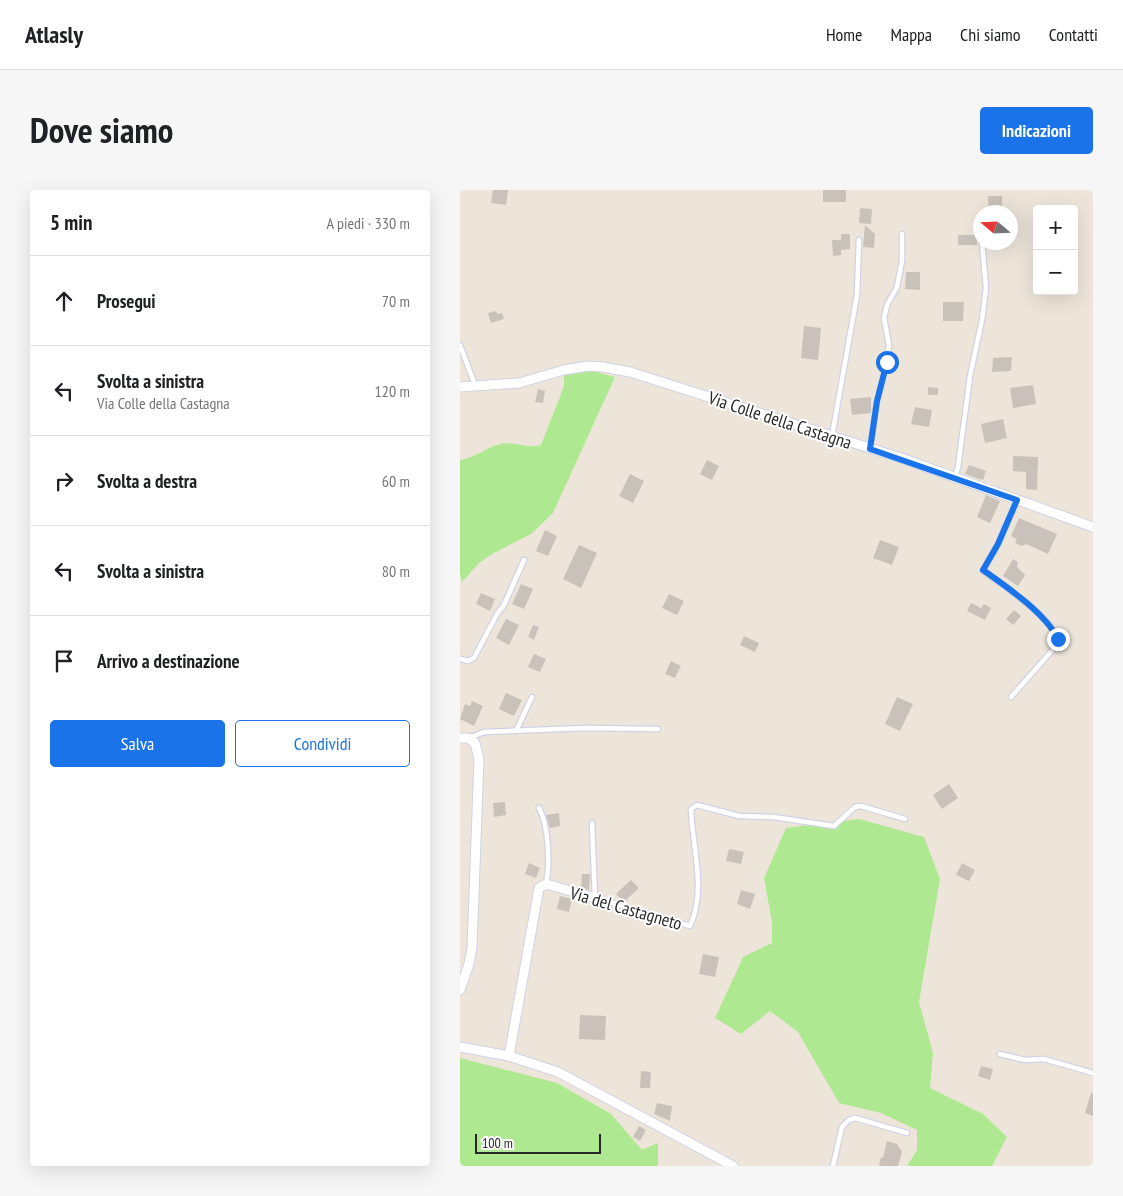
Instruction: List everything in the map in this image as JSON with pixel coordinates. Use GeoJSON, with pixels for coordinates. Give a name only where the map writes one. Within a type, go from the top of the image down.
{"type":"FeatureCollection","features":[{"type":"Feature","properties":{"kind":"street","name":"Via Colle della Castagna"},"geometry":{"type":"LineString","coordinates":[[460,387],[519,383],[564,370],[587,366],[603,366],[658,380],[870,449],[955,477],[1093,527]]}},
{"type":"Feature","properties":{"kind":"street"},"geometry":{"type":"LineString","coordinates":[[460,990],[469,964],[472,948],[479,759],[475,743],[464,738]]}},
{"type":"Feature","properties":{"kind":"street","name":"Via del Castagneto"},"geometry":{"type":"LineString","coordinates":[[508,1056],[539,888],[546,884],[593,898]]}},
{"type":"Feature","properties":{"kind":"street"},"geometry":{"type":"LineString","coordinates":[[460,1047],[508,1056],[558,1072],[733,1166]]}},
{"type":"Feature","properties":{"kind":"lane"},"geometry":{"type":"LineString","coordinates":[[870,449],[877,401],[889,345],[884,318],[887,305],[898,287],[902,262],[902,234]]}},
{"type":"Feature","properties":{"kind":"lane"},"geometry":{"type":"LineString","coordinates":[[832,437],[857,295],[859,240]]}},
{"type":"Feature","properties":{"kind":"lane"},"geometry":{"type":"LineString","coordinates":[[955,477],[958,467],[966,400],[982,320],[986,288],[983,250]]}},
{"type":"Feature","properties":{"kind":"lane"},"geometry":{"type":"LineString","coordinates":[[460,345],[475,386]]}},
{"type":"Feature","properties":{"kind":"lane"},"geometry":{"type":"LineString","coordinates":[[1011,696],[1056,646],[1058,639],[1055,632],[1029,605],[983,570],[998,544],[1017,500]]}},
{"type":"Feature","properties":{"kind":"lane"},"geometry":{"type":"LineString","coordinates":[[460,659],[468,661],[474,658],[497,614],[504,605],[524,560]]}},
{"type":"Feature","properties":{"kind":"lane"},"geometry":{"type":"LineString","coordinates":[[516,731],[532,697]]}},
{"type":"Feature","properties":{"kind":"lane"},"geometry":{"type":"LineString","coordinates":[[464,738],[484,732],[585,728],[658,729]]}},
{"type":"Feature","properties":{"kind":"lane","name":"Via del Castagneto"},"geometry":{"type":"LineString","coordinates":[[593,898],[690,926],[695,916],[699,886],[691,809],[697,805],[739,816],[773,817],[834,826],[855,806],[862,806],[904,819]]}},
{"type":"Feature","properties":{"kind":"lane"},"geometry":{"type":"LineString","coordinates":[[539,808],[544,818],[548,872],[546,884]]}},
{"type":"Feature","properties":{"kind":"lane"},"geometry":{"type":"LineString","coordinates":[[592,823],[593,898]]}},
{"type":"Feature","properties":{"kind":"lane"},"geometry":{"type":"LineString","coordinates":[[1000,1054],[1025,1060],[1044,1059],[1093,1073]]}},
{"type":"Feature","properties":{"kind":"lane"},"geometry":{"type":"LineString","coordinates":[[833,1166],[842,1127],[848,1120],[855,1118],[907,1133]]}},
{"type":"Feature","properties":{"kind":"green space"},"geometry":{"type":"Polygon","coordinates":[[[593,371],[615,377],[553,513],[531,534],[492,554],[479,563],[462,582],[460,574],[460,460],[505,443],[530,446],[541,445],[564,386],[564,375],[593,371]]]}},
{"type":"Feature","properties":{"kind":"green space"},"geometry":{"type":"Polygon","coordinates":[[[859,819],[924,837],[940,879],[919,1002],[933,1053],[930,1088],[983,1114],[1007,1137],[992,1166],[907,1166],[917,1150],[917,1130],[881,1113],[839,1103],[798,1032],[770,1011],[741,1034],[715,1018],[743,957],[772,943],[772,922],[764,878],[786,828],[859,819]]]}},
{"type":"Feature","properties":{"kind":"green space"},"geometry":{"type":"Polygon","coordinates":[[[460,1058],[557,1083],[611,1114],[642,1150],[658,1143],[658,1166],[460,1166],[460,1058]]]}},
{"type":"Feature","properties":{"kind":"building"},"geometry":{"type":"Polygon","coordinates":[[[493,190],[508,190],[506,205],[491,203],[493,190]]]}},
{"type":"Feature","properties":{"kind":"building"},"geometry":{"type":"Polygon","coordinates":[[[823,190],[846,190],[846,202],[823,202],[823,190]]]}},
{"type":"Feature","properties":{"kind":"building"},"geometry":{"type":"Polygon","coordinates":[[[988,196],[1002,196],[1002,205],[989,205],[988,196]]]}},
{"type":"Feature","properties":{"kind":"building"},"geometry":{"type":"Polygon","coordinates":[[[860,208],[872,209],[871,224],[859,223],[860,208]]]}},
{"type":"Feature","properties":{"kind":"building"},"geometry":{"type":"Polygon","coordinates":[[[865,225],[875,234],[874,248],[863,247],[865,225]]]}},
{"type":"Feature","properties":{"kind":"building"},"geometry":{"type":"Polygon","coordinates":[[[841,234],[850,234],[850,249],[841,250],[841,255],[833,256],[832,240],[841,240],[841,234]]]}},
{"type":"Feature","properties":{"kind":"building"},"geometry":{"type":"Polygon","coordinates":[[[958,235],[973,235],[973,245],[958,245],[958,235]]]}},
{"type":"Feature","properties":{"kind":"building"},"geometry":{"type":"Polygon","coordinates":[[[906,272],[920,272],[920,290],[905,289],[906,272]]]}},
{"type":"Feature","properties":{"kind":"building"},"geometry":{"type":"Polygon","coordinates":[[[943,302],[964,302],[963,321],[943,321],[943,302]]]}},
{"type":"Feature","properties":{"kind":"building"},"geometry":{"type":"Polygon","coordinates":[[[496,311],[497,314],[502,313],[504,319],[491,323],[488,313],[496,311]]]}},
{"type":"Feature","properties":{"kind":"building"},"geometry":{"type":"Polygon","coordinates":[[[804,326],[821,328],[818,360],[801,358],[804,326]]]}},
{"type":"Feature","properties":{"kind":"building"},"geometry":{"type":"Polygon","coordinates":[[[1012,357],[1011,371],[992,372],[993,358],[1012,357]]]}},
{"type":"Feature","properties":{"kind":"building"},"geometry":{"type":"Polygon","coordinates":[[[1033,385],[1036,404],[1013,408],[1010,388],[1033,385]]]}},
{"type":"Feature","properties":{"kind":"building"},"geometry":{"type":"Polygon","coordinates":[[[928,387],[938,388],[938,395],[928,395],[928,387]]]}},
{"type":"Feature","properties":{"kind":"building"},"geometry":{"type":"Polygon","coordinates":[[[538,389],[545,391],[543,403],[535,402],[538,389]]]}},
{"type":"Feature","properties":{"kind":"building"},"geometry":{"type":"Polygon","coordinates":[[[871,397],[871,413],[852,415],[850,399],[871,397]]]}},
{"type":"Feature","properties":{"kind":"building"},"geometry":{"type":"Polygon","coordinates":[[[915,407],[932,410],[929,427],[911,424],[915,407]]]}},
{"type":"Feature","properties":{"kind":"building"},"geometry":{"type":"Polygon","coordinates":[[[1003,419],[1007,438],[985,443],[981,424],[1003,419]]]}},
{"type":"Feature","properties":{"kind":"building"},"geometry":{"type":"Polygon","coordinates":[[[1013,456],[1038,457],[1037,490],[1026,489],[1026,472],[1013,471],[1013,456]]]}},
{"type":"Feature","properties":{"kind":"building"},"geometry":{"type":"Polygon","coordinates":[[[707,460],[719,466],[712,480],[700,474],[707,460]]]}},
{"type":"Feature","properties":{"kind":"building"},"geometry":{"type":"Polygon","coordinates":[[[969,465],[986,471],[983,480],[965,474],[969,465]]]}},
{"type":"Feature","properties":{"kind":"building"},"geometry":{"type":"Polygon","coordinates":[[[630,474],[644,481],[633,503],[619,496],[630,474]]]}},
{"type":"Feature","properties":{"kind":"building"},"geometry":{"type":"Polygon","coordinates":[[[986,495],[1000,501],[990,523],[977,517],[986,495]]]}},
{"type":"Feature","properties":{"kind":"building"},"geometry":{"type":"Polygon","coordinates":[[[1019,518],[1057,534],[1048,554],[1026,544],[1022,546],[1015,543],[1017,539],[1011,536],[1019,518]]]}},
{"type":"Feature","properties":{"kind":"building"},"geometry":{"type":"Polygon","coordinates":[[[545,530],[557,536],[548,556],[536,551],[545,530]]]}},
{"type":"Feature","properties":{"kind":"building"},"geometry":{"type":"Polygon","coordinates":[[[880,540],[899,547],[892,565],[873,558],[880,540]]]}},
{"type":"Feature","properties":{"kind":"building"},"geometry":{"type":"Polygon","coordinates":[[[579,545],[597,553],[581,588],[563,579],[579,545]]]}},
{"type":"Feature","properties":{"kind":"building"},"geometry":{"type":"Polygon","coordinates":[[[1013,559],[1018,562],[1017,567],[1025,575],[1018,586],[1003,576],[1013,559]]]}},
{"type":"Feature","properties":{"kind":"building"},"geometry":{"type":"Polygon","coordinates":[[[521,584],[533,589],[524,609],[512,604],[521,584]]]}},
{"type":"Feature","properties":{"kind":"building"},"geometry":{"type":"Polygon","coordinates":[[[481,593],[495,599],[490,611],[476,604],[481,593]]]}},
{"type":"Feature","properties":{"kind":"building"},"geometry":{"type":"Polygon","coordinates":[[[669,594],[684,601],[677,615],[662,608],[669,594]]]}},
{"type":"Feature","properties":{"kind":"building"},"geometry":{"type":"Polygon","coordinates":[[[971,603],[981,608],[984,604],[991,608],[985,620],[967,611],[971,603]]]}},
{"type":"Feature","properties":{"kind":"building"},"geometry":{"type":"Polygon","coordinates":[[[1014,610],[1021,616],[1013,625],[1006,619],[1014,610]]]}},
{"type":"Feature","properties":{"kind":"building"},"geometry":{"type":"Polygon","coordinates":[[[506,619],[519,625],[509,645],[496,638],[506,619]]]}},
{"type":"Feature","properties":{"kind":"building"},"geometry":{"type":"Polygon","coordinates":[[[533,625],[539,627],[534,640],[528,637],[533,625]]]}},
{"type":"Feature","properties":{"kind":"building"},"geometry":{"type":"Polygon","coordinates":[[[744,636],[759,643],[755,652],[740,645],[744,636]]]}},
{"type":"Feature","properties":{"kind":"building"},"geometry":{"type":"Polygon","coordinates":[[[534,654],[546,659],[540,672],[528,667],[534,654]]]}},
{"type":"Feature","properties":{"kind":"building"},"geometry":{"type":"Polygon","coordinates":[[[671,661],[681,666],[675,678],[665,674],[671,661]]]}},
{"type":"Feature","properties":{"kind":"building"},"geometry":{"type":"Polygon","coordinates":[[[506,693],[522,700],[514,716],[499,709],[506,693]]]}},
{"type":"Feature","properties":{"kind":"building"},"geometry":{"type":"Polygon","coordinates":[[[897,697],[913,704],[900,731],[885,724],[897,697]]]}},
{"type":"Feature","properties":{"kind":"building"},"geometry":{"type":"Polygon","coordinates":[[[472,701],[483,706],[474,726],[460,719],[465,704],[470,706],[472,701]]]}},
{"type":"Feature","properties":{"kind":"building"},"geometry":{"type":"Polygon","coordinates":[[[949,784],[958,798],[942,809],[933,795],[949,784]]]}},
{"type":"Feature","properties":{"kind":"building"},"geometry":{"type":"Polygon","coordinates":[[[505,802],[506,815],[494,817],[493,803],[505,802]]]}},
{"type":"Feature","properties":{"kind":"building"},"geometry":{"type":"Polygon","coordinates":[[[559,813],[560,826],[550,828],[546,815],[559,813]]]}},
{"type":"Feature","properties":{"kind":"building"},"geometry":{"type":"Polygon","coordinates":[[[729,849],[744,852],[741,864],[726,861],[729,849]]]}},
{"type":"Feature","properties":{"kind":"building"},"geometry":{"type":"Polygon","coordinates":[[[529,863],[540,868],[536,878],[525,874],[529,863]]]}},
{"type":"Feature","properties":{"kind":"building"},"geometry":{"type":"Polygon","coordinates":[[[962,863],[975,870],[969,881],[956,875],[962,863]]]}},
{"type":"Feature","properties":{"kind":"building"},"geometry":{"type":"Polygon","coordinates":[[[582,874],[590,874],[589,890],[581,887],[582,874]]]}},
{"type":"Feature","properties":{"kind":"building"},"geometry":{"type":"Polygon","coordinates":[[[631,880],[639,888],[624,902],[616,894],[631,880]]]}},
{"type":"Feature","properties":{"kind":"building"},"geometry":{"type":"Polygon","coordinates":[[[741,890],[755,894],[750,909],[737,904],[741,890]]]}},
{"type":"Feature","properties":{"kind":"building"},"geometry":{"type":"Polygon","coordinates":[[[560,896],[572,899],[569,912],[557,909],[560,896]]]}},
{"type":"Feature","properties":{"kind":"building"},"geometry":{"type":"Polygon","coordinates":[[[703,954],[719,957],[715,977],[699,974],[703,954]]]}},
{"type":"Feature","properties":{"kind":"building"},"geometry":{"type":"Polygon","coordinates":[[[580,1015],[606,1016],[605,1040],[579,1039],[580,1015]]]}},
{"type":"Feature","properties":{"kind":"building"},"geometry":{"type":"Polygon","coordinates":[[[981,1066],[993,1069],[990,1080],[978,1076],[981,1066]]]}},
{"type":"Feature","properties":{"kind":"building"},"geometry":{"type":"Polygon","coordinates":[[[641,1071],[651,1072],[650,1088],[640,1088],[641,1071]]]}},
{"type":"Feature","properties":{"kind":"building"},"geometry":{"type":"Polygon","coordinates":[[[1091,1093],[1093,1093],[1093,1116],[1085,1113],[1091,1093]]]}},
{"type":"Feature","properties":{"kind":"building"},"geometry":{"type":"Polygon","coordinates":[[[657,1103],[672,1106],[670,1121],[654,1114],[657,1103]]]}},
{"type":"Feature","properties":{"kind":"building"},"geometry":{"type":"Polygon","coordinates":[[[639,1126],[646,1130],[640,1141],[633,1137],[639,1126]]]}},
{"type":"Feature","properties":{"kind":"building"},"geometry":{"type":"Polygon","coordinates":[[[887,1141],[897,1144],[902,1152],[898,1166],[879,1166],[887,1141]]]}},
{"type":"Feature","properties":{"kind":"route"},"geometry":{"type":"LineString","coordinates":[[887,362],[877,401],[870,449],[901,458],[1017,500],[998,544],[983,570],[1029,605],[1055,632],[1058,639]]}}]}
